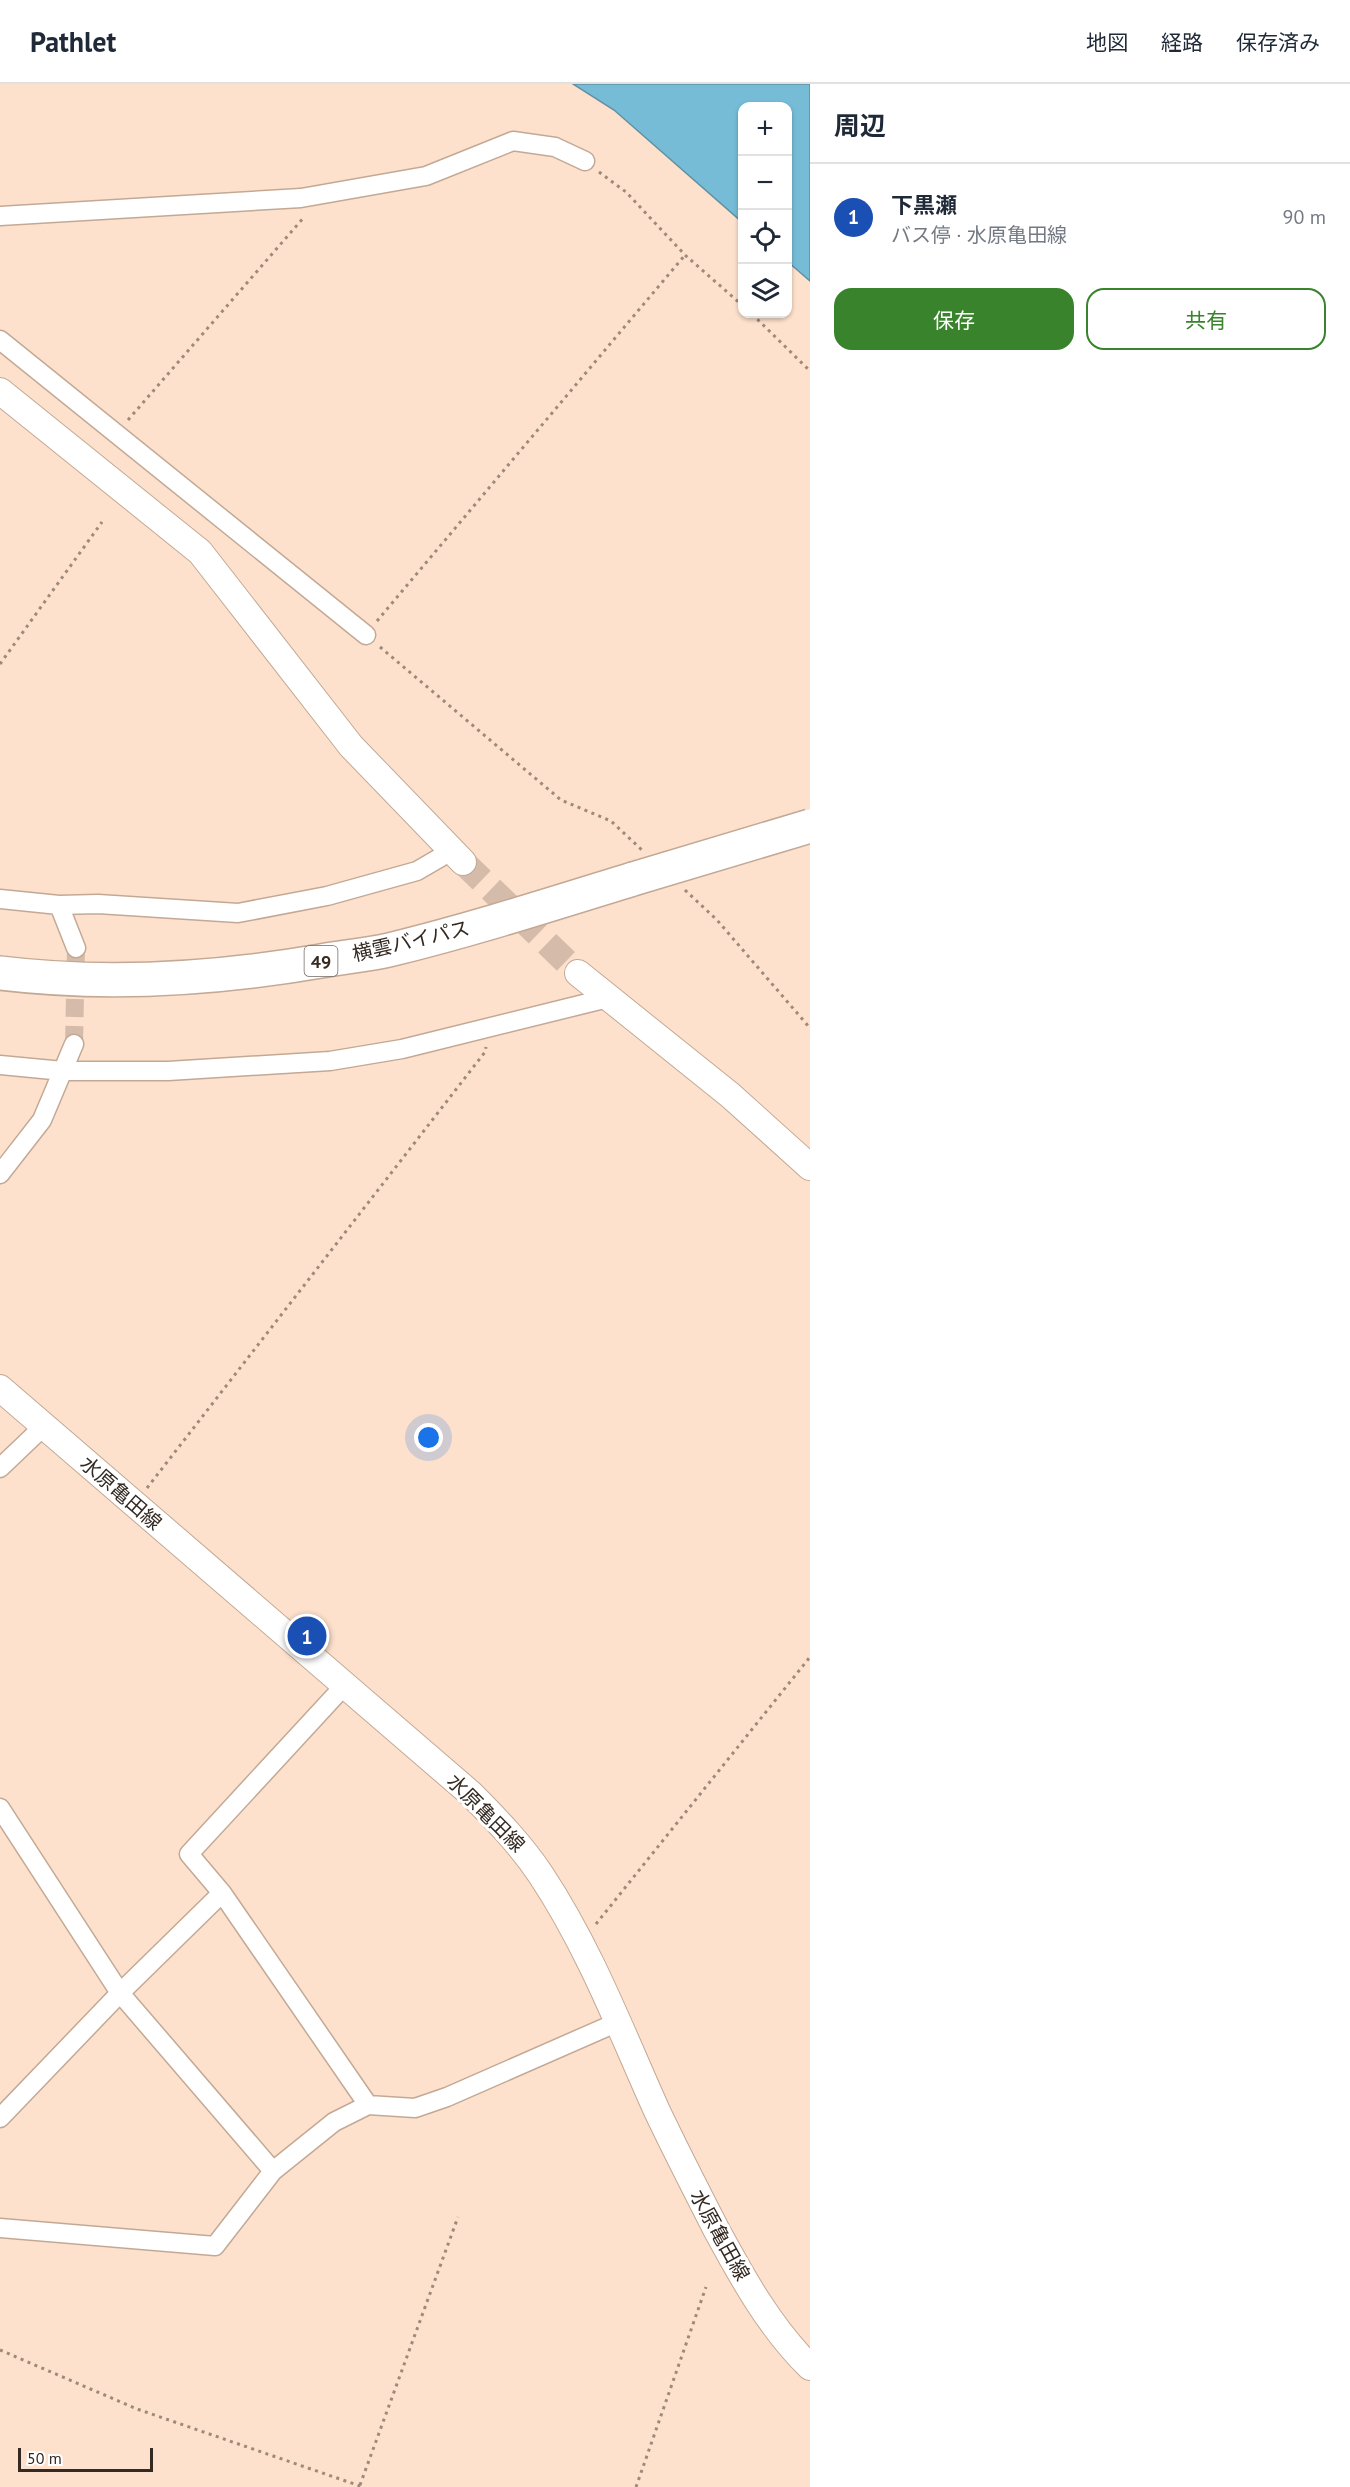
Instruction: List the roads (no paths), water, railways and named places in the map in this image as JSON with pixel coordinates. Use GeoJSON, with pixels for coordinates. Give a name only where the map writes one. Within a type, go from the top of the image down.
{"type":"FeatureCollection","features":[{"type":"Feature","properties":{"kind":"highway","name":"横雲バイパス"},"geometry":{"type":"LineString","coordinates":[[0,973],[93,979],[182,978],[286,967],[387,950],[486,924],[638,865],[810,826]]}},
{"type":"Feature","properties":{"kind":"main road"},"geometry":{"type":"LineString","coordinates":[[0,391],[200,552],[351,746],[458,856]]}},
{"type":"Feature","properties":{"kind":"main road"},"geometry":{"type":"LineString","coordinates":[[578,973],[730,1095],[810,1167]]}},
{"type":"Feature","properties":{"kind":"main road","name":"水原亀田線"},"geometry":{"type":"LineString","coordinates":[[0,1388],[470,1793],[506,1830],[541,1874],[582,1942],[689,2178],[734,2262],[768,2317],[810,2367]]}},
{"type":"Feature","properties":{"kind":"street"},"geometry":{"type":"LineString","coordinates":[[0,216],[319,195],[426,176],[513,141],[555,147],[585,161]]}},
{"type":"Feature","properties":{"kind":"street"},"geometry":{"type":"LineString","coordinates":[[0,340],[366,635]]}},
{"type":"Feature","properties":{"kind":"street"},"geometry":{"type":"LineString","coordinates":[[0,899],[59,905],[98,904],[238,913],[327,896],[417,871],[458,856]]}},
{"type":"Feature","properties":{"kind":"street"},"geometry":{"type":"LineString","coordinates":[[59,905],[76,948]]}},
{"type":"Feature","properties":{"kind":"street"},"geometry":{"type":"LineString","coordinates":[[0,1065],[63,1071],[168,1071],[330,1061],[402,1050],[488,1030],[557,1009],[608,998]]}},
{"type":"Feature","properties":{"kind":"street"},"geometry":{"type":"LineString","coordinates":[[0,1174],[42,1120],[74,1044]]}},
{"type":"Feature","properties":{"kind":"street"},"geometry":{"type":"LineString","coordinates":[[0,1468],[44,1426]]}},
{"type":"Feature","properties":{"kind":"street"},"geometry":{"type":"LineString","coordinates":[[344,1686],[189,1854],[222,1893],[368,2105]]}},
{"type":"Feature","properties":{"kind":"street"},"geometry":{"type":"LineString","coordinates":[[0,1808],[120,1993],[273,2171]]}},
{"type":"Feature","properties":{"kind":"street"},"geometry":{"type":"LineString","coordinates":[[0,2118],[120,1993],[222,1893]]}},
{"type":"Feature","properties":{"kind":"street"},"geometry":{"type":"LineString","coordinates":[[0,2228],[215,2246],[273,2171],[334,2122],[368,2105],[415,2108],[447,2097],[618,2022]]}},
{"type":"Feature","properties":{"kind":"water"},"geometry":{"type":"Polygon","coordinates":[[[573,84],[810,84],[810,281],[792,265],[792,102],[738,102],[738,218],[614,110],[573,84]]]}},
{"type":"Feature","properties":{"kind":"tunnel"},"geometry":{"type":"LineString","coordinates":[[463,862],[578,973]]}},
{"type":"Feature","properties":{"kind":"tunnel"},"geometry":{"type":"LineString","coordinates":[[74,1044],[76,948]]}},
{"type":"Feature","properties":{"kind":"place","name":"下黒瀬"},"geometry":{"type":"Point","coordinates":[307,1636]}}]}
